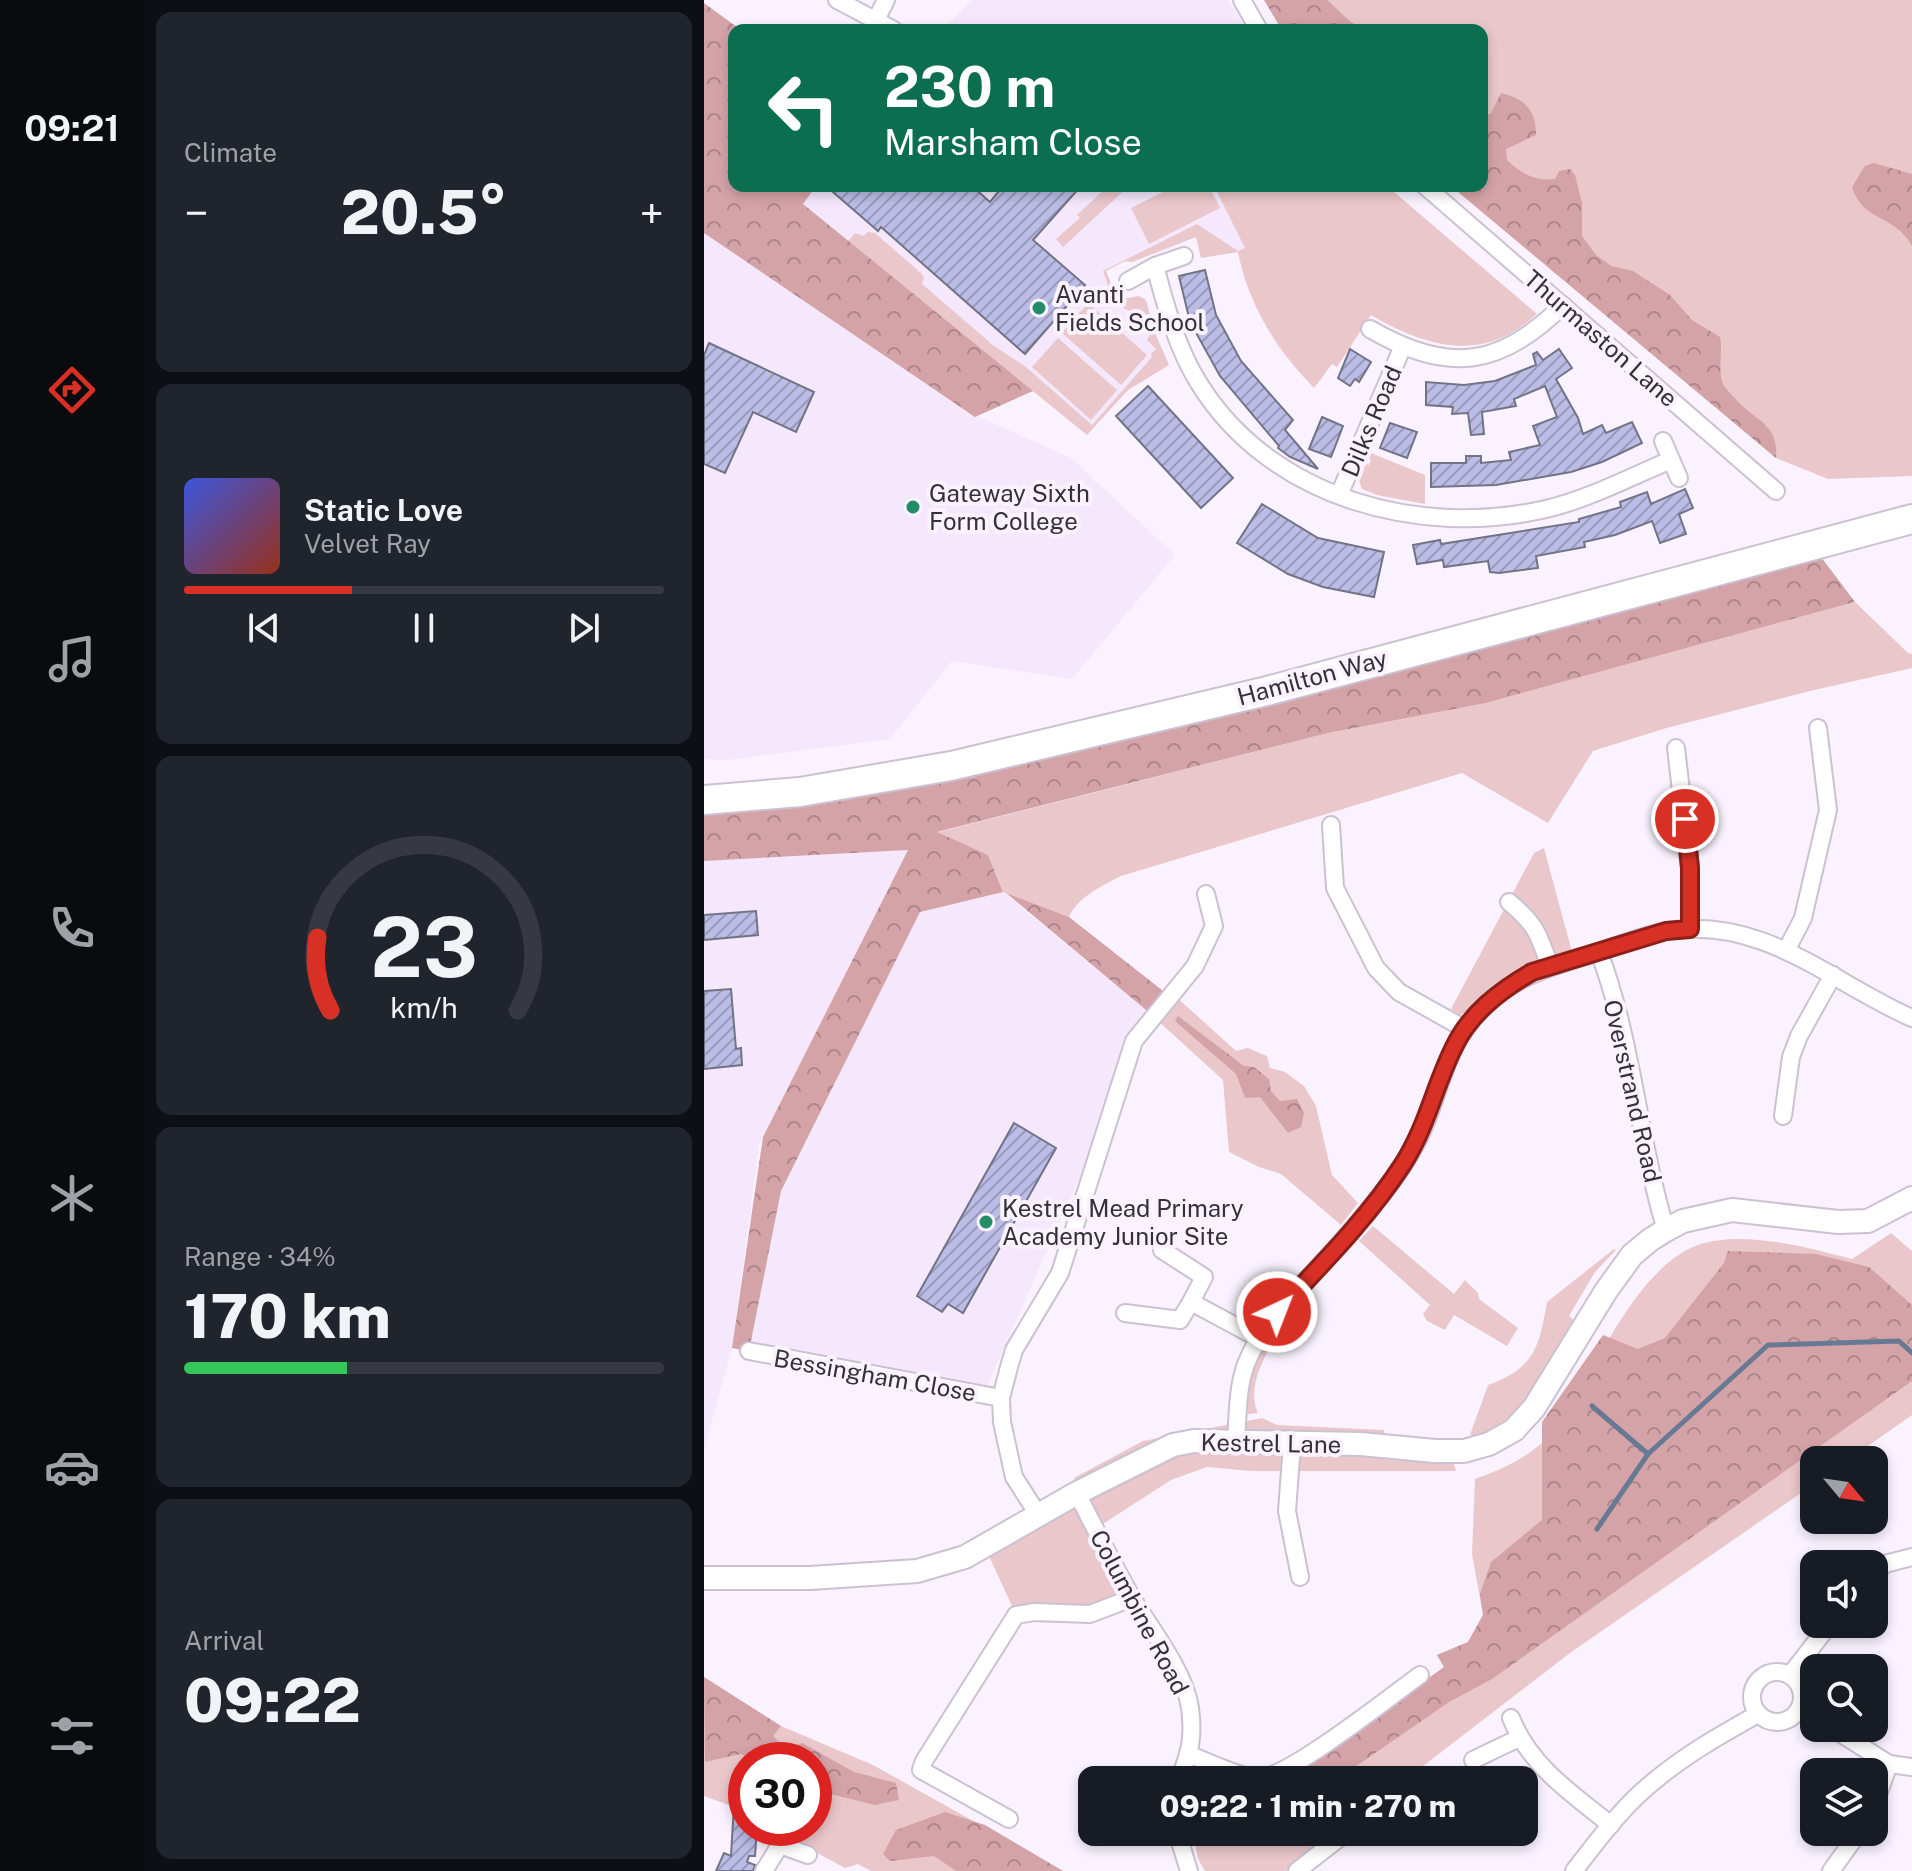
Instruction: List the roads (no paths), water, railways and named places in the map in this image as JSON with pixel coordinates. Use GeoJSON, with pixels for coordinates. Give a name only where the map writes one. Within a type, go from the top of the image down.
{"type":"FeatureCollection","features":[{"type":"Feature","properties":{"kind":"highway","name":"Hamilton Way"},"geometry":{"type":"LineString","coordinates":[[704,800],[800,792],[951,766],[1267,691],[1912,519]]}},
{"type":"Feature","properties":{"kind":"street"},"geometry":{"type":"LineString","coordinates":[[837,0],[883,24]]}},
{"type":"Feature","properties":{"kind":"street"},"geometry":{"type":"LineString","coordinates":[[876,20],[886,0]]}},
{"type":"Feature","properties":{"kind":"street"},"geometry":{"type":"LineString","coordinates":[[1242,0],[1256,24]]}},
{"type":"Feature","properties":{"kind":"street","name":"Thurmaston Lane"},"geometry":{"type":"LineString","coordinates":[[1432,192],[1776,491]]}},
{"type":"Feature","properties":{"kind":"street"},"geometry":{"type":"LineString","coordinates":[[1128,281],[1155,266],[1184,256]]}},
{"type":"Feature","properties":{"kind":"street"},"geometry":{"type":"LineString","coordinates":[[1155,266],[1182,351],[1199,385],[1213,403],[1249,443],[1269,459],[1294,475],[1339,495],[1420,516],[1458,519],[1511,516],[1587,497],[1671,460]]}},
{"type":"Feature","properties":{"kind":"street"},"geometry":{"type":"LineString","coordinates":[[1370,329],[1403,346],[1446,358],[1488,355],[1519,342],[1563,305]]}},
{"type":"Feature","properties":{"kind":"street","name":"Dilks Road"},"geometry":{"type":"LineString","coordinates":[[1339,495],[1403,346]]}},
{"type":"Feature","properties":{"kind":"street"},"geometry":{"type":"LineString","coordinates":[[1663,441],[1679,478]]}},
{"type":"Feature","properties":{"kind":"street"},"geometry":{"type":"LineString","coordinates":[[1787,949],[1803,918],[1828,810],[1818,728]]}},
{"type":"Feature","properties":{"kind":"street"},"geometry":{"type":"LineString","coordinates":[[1676,748],[1690,868],[1690,929]]}},
{"type":"Feature","properties":{"kind":"street"},"geometry":{"type":"LineString","coordinates":[[1331,825],[1335,888],[1376,968],[1399,992],[1465,1029]]}},
{"type":"Feature","properties":{"kind":"street"},"geometry":{"type":"LineString","coordinates":[[1039,1516],[1014,1477],[1002,1422],[1001,1398],[1014,1350],[1060,1273],[1134,1041],[1195,966],[1214,926],[1206,894]]}},
{"type":"Feature","properties":{"kind":"street"},"geometry":{"type":"LineString","coordinates":[[1509,902],[1529,918],[1550,967]]}},
{"type":"Feature","properties":{"kind":"street"},"geometry":{"type":"LineString","coordinates":[[1236,1441],[1240,1388],[1258,1338],[1277,1312],[1352,1231],[1395,1175],[1423,1129],[1454,1046],[1481,1008],[1512,983],[1550,967],[1666,931],[1690,929],[1729,933],[1787,949],[1912,1018]]}},
{"type":"Feature","properties":{"kind":"street","name":"Overstrand Road"},"geometry":{"type":"LineString","coordinates":[[1599,952],[1625,1041],[1646,1160],[1666,1230]]}},
{"type":"Feature","properties":{"kind":"street"},"geometry":{"type":"LineString","coordinates":[[1783,1116],[1791,1057],[1799,1036],[1833,975]]}},
{"type":"Feature","properties":{"kind":"street","name":"Kestrel Lane"},"geometry":{"type":"LineString","coordinates":[[704,1578],[810,1578],[917,1571],[965,1557],[1077,1493],[1173,1445],[1194,1441],[1361,1444],[1435,1451],[1464,1451],[1489,1444],[1514,1430],[1534,1408],[1606,1291],[1632,1255],[1666,1230],[1683,1221],[1732,1210],[1838,1222],[1868,1221],[1912,1198]]}},
{"type":"Feature","properties":{"kind":"street"},"geometry":{"type":"LineString","coordinates":[[1125,1313],[1180,1320],[1191,1302],[1204,1277],[1162,1250]]}},
{"type":"Feature","properties":{"kind":"street"},"geometry":{"type":"LineString","coordinates":[[1191,1302],[1258,1338]]}},
{"type":"Feature","properties":{"kind":"street","name":"Bessingham Close"},"geometry":{"type":"LineString","coordinates":[[749,1351],[1001,1398]]}},
{"type":"Feature","properties":{"kind":"street"},"geometry":{"type":"LineString","coordinates":[[1292,1444],[1287,1511],[1300,1577]]}},
{"type":"Feature","properties":{"kind":"street","name":"Columbine Road"},"geometry":{"type":"LineString","coordinates":[[1077,1493],[1132,1598],[1176,1672],[1189,1704],[1192,1727],[1190,1755],[1185,1766]]}},
{"type":"Feature","properties":{"kind":"street"},"geometry":{"type":"LineString","coordinates":[[1888,1563],[1912,1557]]}},
{"type":"Feature","properties":{"kind":"street"},"geometry":{"type":"LineString","coordinates":[[1009,1819],[921,1770],[924,1761],[1016,1615],[1034,1612],[1090,1614],[1132,1598]]}},
{"type":"Feature","properties":{"kind":"street"},"geometry":{"type":"LineString","coordinates":[[1790,1675],[1819,1638]]}},
{"type":"Feature","properties":{"kind":"street"},"geometry":{"type":"LineString","coordinates":[[1800,1688],[1790,1675],[1770,1672],[1757,1681],[1752,1694],[1752,1703],[1758,1714],[1770,1721],[1779,1722],[1800,1715]]}},
{"type":"Feature","properties":{"kind":"street"},"geometry":{"type":"LineString","coordinates":[[1190,1755],[1255,1779],[1271,1777],[1420,1675]]}},
{"type":"Feature","properties":{"kind":"street"},"geometry":{"type":"LineString","coordinates":[[1574,1871],[1611,1825],[1652,1782],[1711,1740],[1758,1714]]}},
{"type":"Feature","properties":{"kind":"street"},"geometry":{"type":"LineString","coordinates":[[1511,1718],[1519,1738],[1544,1772],[1611,1825]]}},
{"type":"Feature","properties":{"kind":"street"},"geometry":{"type":"LineString","coordinates":[[1473,1760],[1519,1738]]}},
{"type":"Feature","properties":{"kind":"street"},"geometry":{"type":"LineString","coordinates":[[1854,1742],[1889,1764],[1912,1767]]}},
{"type":"Feature","properties":{"kind":"street"},"geometry":{"type":"LineString","coordinates":[[764,1871],[779,1846]]}},
{"type":"Feature","properties":{"kind":"street"},"geometry":{"type":"LineString","coordinates":[[783,1846],[808,1855]]}},
{"type":"Feature","properties":{"kind":"street"},"geometry":{"type":"LineString","coordinates":[[1181,1846],[1189,1871]]}},
{"type":"Feature","properties":{"kind":"street"},"geometry":{"type":"LineString","coordinates":[[1297,1871],[1329,1846]]}},
{"type":"Feature","properties":{"kind":"street"},"geometry":{"type":"LineString","coordinates":[[1831,1871],[1849,1846]]}},
{"type":"Feature","properties":{"kind":"waterway"},"geometry":{"type":"LineString","coordinates":[[1597,1529],[1648,1454],[1768,1345],[1899,1341],[1912,1353]]}},
{"type":"Feature","properties":{"kind":"waterway"},"geometry":{"type":"LineString","coordinates":[[1592,1406],[1648,1454]]}},
{"type":"Feature","properties":{"kind":"place","name":"Avanti Fields School"},"geometry":{"type":"Point","coordinates":[1039,308]}},
{"type":"Feature","properties":{"kind":"place","name":"Gateway Sixth Form College"},"geometry":{"type":"Point","coordinates":[913,507]}},
{"type":"Feature","properties":{"kind":"place","name":"Kestrel Mead Primary Academy Junior Site"},"geometry":{"type":"Point","coordinates":[986,1222]}}]}
